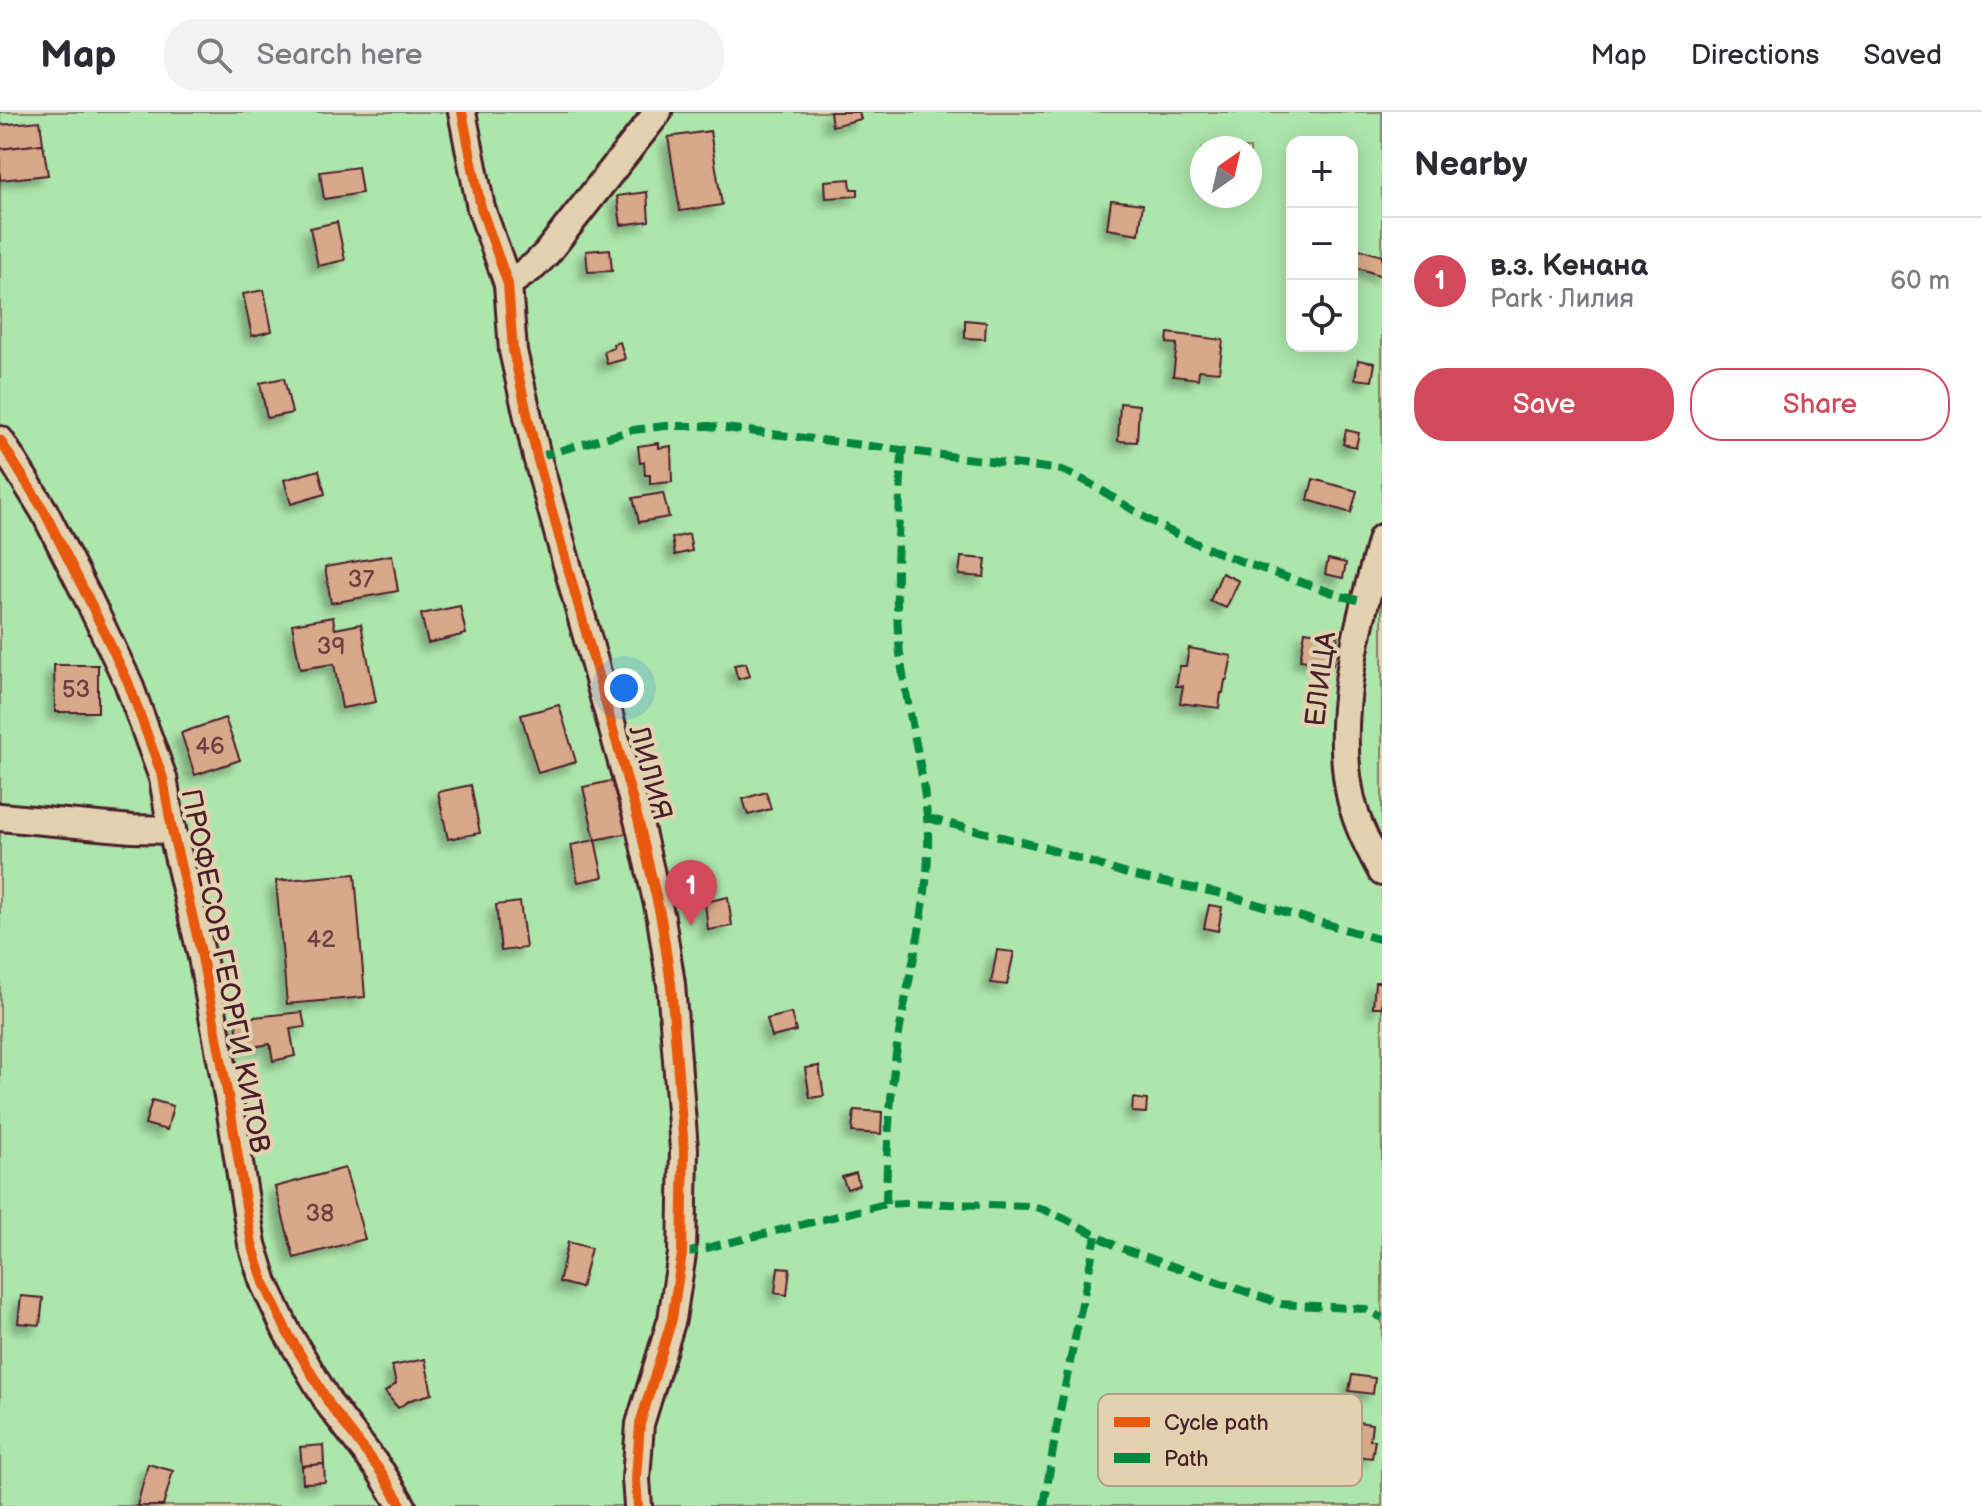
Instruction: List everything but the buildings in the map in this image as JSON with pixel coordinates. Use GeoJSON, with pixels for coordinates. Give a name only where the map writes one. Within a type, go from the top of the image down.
{"type":"FeatureCollection","features":[{"type":"Feature","properties":{"kind":"street","name":"ЛИЛИЯ"},"geometry":{"type":"LineString","coordinates":[[462,112],[481,208],[508,284],[513,351],[537,457],[639,823],[661,918],[671,984],[684,1149],[682,1254],[672,1319],[640,1424],[636,1479],[638,1506]]}},
{"type":"Feature","properties":{"kind":"street"},"geometry":{"type":"LineString","coordinates":[[508,284],[546,254],[658,112]]}},
{"type":"Feature","properties":{"kind":"street","name":"ПРОФЕСОР ГЕОРГИ КИТОВ"},"geometry":{"type":"LineString","coordinates":[[0,440],[44,511],[89,600],[128,682],[163,778],[202,957],[252,1244],[264,1283],[287,1332],[330,1405],[381,1472],[402,1506]]}},
{"type":"Feature","properties":{"kind":"street","name":"ЕЛИЦА"},"geometry":{"type":"LineString","coordinates":[[1382,538],[1373,603],[1345,711],[1345,756],[1351,798],[1364,840],[1382,872]]}},
{"type":"Feature","properties":{"kind":"street"},"geometry":{"type":"LineString","coordinates":[[0,817],[172,830]]}},
{"type":"Feature","properties":{"kind":"green space"},"geometry":{"type":"Polygon","coordinates":[[[0,112],[1382,112],[1382,1506],[0,1506],[0,112]]]}},
{"type":"Feature","properties":{"kind":"marked path"},"geometry":{"type":"LineString","coordinates":[[537,457],[633,430],[709,426],[1062,470],[1164,528],[1207,548],[1365,602]]}},
{"type":"Feature","properties":{"kind":"marked path"},"geometry":{"type":"LineString","coordinates":[[886,1204],[894,1072],[921,920],[928,854],[923,781],[898,636],[902,449]]}},
{"type":"Feature","properties":{"kind":"marked path"},"geometry":{"type":"LineString","coordinates":[[927,818],[1046,848],[1130,875],[1218,893],[1382,940]]}},
{"type":"Feature","properties":{"kind":"marked path"},"geometry":{"type":"LineString","coordinates":[[682,1254],[886,1204],[1030,1206],[1066,1219],[1118,1247],[1281,1304],[1365,1309],[1382,1318]]}},
{"type":"Feature","properties":{"kind":"marked path"},"geometry":{"type":"LineString","coordinates":[[1044,1506],[1057,1425],[1096,1236]]}},
{"type":"Feature","properties":{"kind":"cycle path"},"geometry":{"type":"LineString","coordinates":[[462,112],[481,208],[508,284],[513,351],[537,457],[639,823],[661,918],[671,984],[684,1149],[682,1254],[672,1319],[640,1424],[636,1479],[638,1506]]}},
{"type":"Feature","properties":{"kind":"cycle path"},"geometry":{"type":"LineString","coordinates":[[0,440],[44,511],[89,600],[128,682],[163,778],[202,957],[252,1244],[264,1283],[287,1332],[330,1405],[381,1472],[402,1506]]}},
{"type":"Feature","properties":{"kind":"place","name":"в.з. Кенана"},"geometry":{"type":"Point","coordinates":[691,926]}}]}
